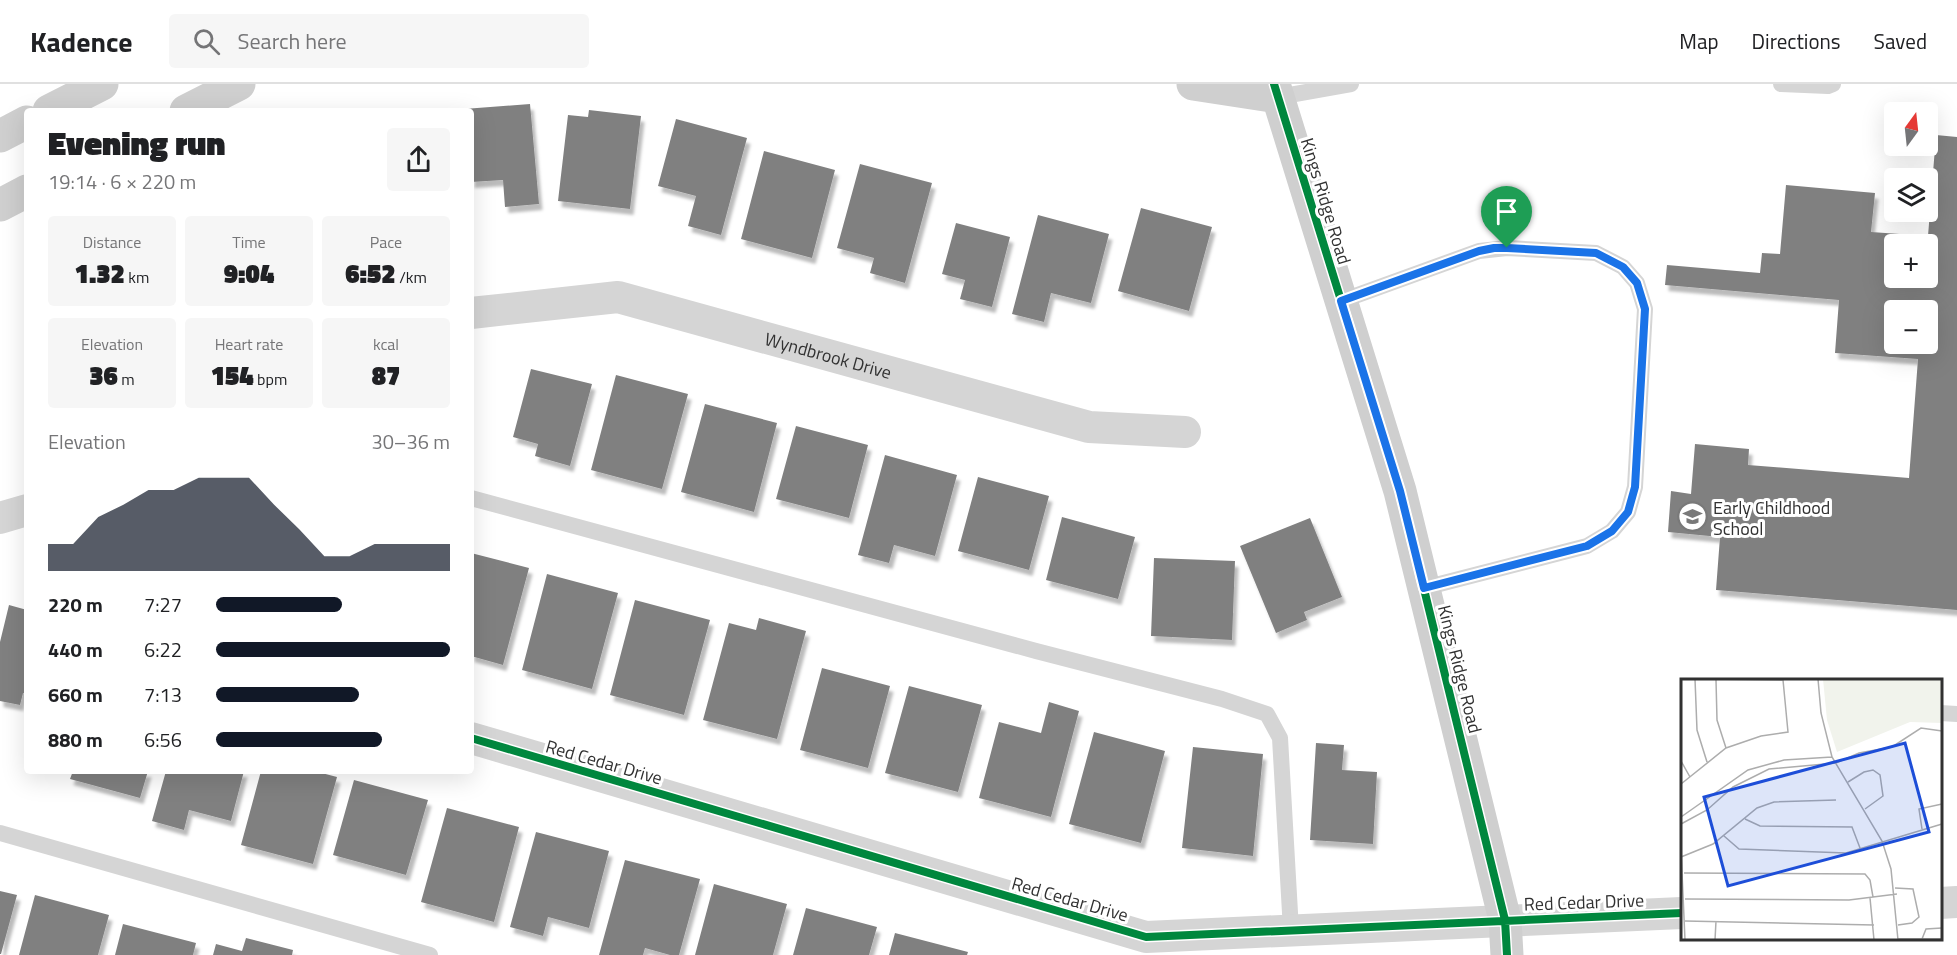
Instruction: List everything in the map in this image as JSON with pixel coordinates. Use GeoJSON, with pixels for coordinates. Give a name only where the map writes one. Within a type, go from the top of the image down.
{"type":"FeatureCollection","features":[{"type":"Feature","properties":{"kind":"street"},"geometry":{"type":"LineString","coordinates":[[55,108],[102,84]]}},
{"type":"Feature","properties":{"kind":"street"},"geometry":{"type":"LineString","coordinates":[[192,108],[239,84]]}},
{"type":"Feature","properties":{"kind":"street"},"geometry":{"type":"LineString","coordinates":[[1193,84],[1276,91]]}},
{"type":"Feature","properties":{"kind":"street","name":"Kings Ridge Road"},"geometry":{"type":"LineString","coordinates":[[1276,91],[1400,491],[1505,920],[1507,955]]}},
{"type":"Feature","properties":{"kind":"street"},"geometry":{"type":"LineString","coordinates":[[0,136],[24,124]]}},
{"type":"Feature","properties":{"kind":"street"},"geometry":{"type":"LineString","coordinates":[[0,205],[24,193]]}},
{"type":"Feature","properties":{"kind":"street","name":"Wyndbrook Drive"},"geometry":{"type":"LineString","coordinates":[[474,313],[618,297],[1089,427],[1185,432]]}},
{"type":"Feature","properties":{"kind":"street"},"geometry":{"type":"LineString","coordinates":[[0,518],[24,511]]}},
{"type":"Feature","properties":{"kind":"street","name":"Red Cedar Drive"},"geometry":{"type":"LineString","coordinates":[[474,739],[1146,937],[1681,913]]}},
{"type":"Feature","properties":{"kind":"street"},"geometry":{"type":"LineString","coordinates":[[1942,903],[1957,902]]}},
{"type":"Feature","properties":{"kind":"lane"},"geometry":{"type":"LineString","coordinates":[[1276,91],[1351,84]]}},
{"type":"Feature","properties":{"kind":"lane"},"geometry":{"type":"LineString","coordinates":[[1781,84],[1828,86],[1833,84]]}},
{"type":"Feature","properties":{"kind":"lane"},"geometry":{"type":"LineString","coordinates":[[1341,301],[1479,251],[1507,248],[1596,253],[1623,267],[1637,283],[1645,309],[1635,487],[1628,512],[1612,531],[1587,546],[1424,588]]}},
{"type":"Feature","properties":{"kind":"lane"},"geometry":{"type":"LineString","coordinates":[[474,499],[1222,699],[1267,714],[1280,738],[1291,930]]}},
{"type":"Feature","properties":{"kind":"lane"},"geometry":{"type":"LineString","coordinates":[[1942,713],[1957,714]]}},
{"type":"Feature","properties":{"kind":"lane"},"geometry":{"type":"LineString","coordinates":[[0,833],[430,955]]}},
{"type":"Feature","properties":{"kind":"building"},"geometry":{"type":"Polygon","coordinates":[[[530,104],[539,204],[505,207],[503,180],[474,182],[474,108],[530,104]]]}},
{"type":"Feature","properties":{"kind":"building"},"geometry":{"type":"Polygon","coordinates":[[[589,110],[641,116],[630,209],[558,201],[568,115],[588,117],[589,110]]]}},
{"type":"Feature","properties":{"kind":"building"},"geometry":{"type":"Polygon","coordinates":[[[676,119],[747,138],[721,235],[688,226],[696,196],[658,186],[676,119]]]}},
{"type":"Feature","properties":{"kind":"building"},"geometry":{"type":"Polygon","coordinates":[[[1938,135],[1957,137],[1957,610],[1716,590],[1720,537],[1668,532],[1671,491],[1691,494],[1695,444],[1749,449],[1748,465],[1909,478],[1918,359],[1835,353],[1839,300],[1665,285],[1667,265],[1760,273],[1762,253],[1780,254],[1786,185],[1875,193],[1871,232],[1900,234],[1884,234],[1884,288],[1938,288],[1938,234],[1928,234],[1929,222],[1938,222],[1938,168],[1933,168],[1934,156],[1938,156],[1938,135]]]}},
{"type":"Feature","properties":{"kind":"building"},"geometry":{"type":"Polygon","coordinates":[[[764,151],[835,170],[812,258],[741,239],[764,151]]]}},
{"type":"Feature","properties":{"kind":"building"},"geometry":{"type":"Polygon","coordinates":[[[860,164],[932,183],[905,283],[870,273],[874,258],[837,248],[860,164]]]}},
{"type":"Feature","properties":{"kind":"building"},"geometry":{"type":"Polygon","coordinates":[[[1141,208],[1212,227],[1189,311],[1118,291],[1141,208]]]}},
{"type":"Feature","properties":{"kind":"building"},"geometry":{"type":"Polygon","coordinates":[[[1038,215],[1109,234],[1091,303],[1051,293],[1044,322],[1012,314],[1038,215]]]}},
{"type":"Feature","properties":{"kind":"building"},"geometry":{"type":"Polygon","coordinates":[[[956,223],[1010,237],[992,307],[960,299],[965,280],[942,274],[956,223]]]}},
{"type":"Feature","properties":{"kind":"building"},"geometry":{"type":"Polygon","coordinates":[[[531,369],[592,384],[570,466],[535,456],[538,444],[513,437],[531,369]]]}},
{"type":"Feature","properties":{"kind":"building"},"geometry":{"type":"Polygon","coordinates":[[[616,375],[688,394],[662,489],[591,470],[616,375]]]}},
{"type":"Feature","properties":{"kind":"building"},"geometry":{"type":"Polygon","coordinates":[[[705,404],[777,423],[754,512],[681,492],[705,404]]]}},
{"type":"Feature","properties":{"kind":"building"},"geometry":{"type":"Polygon","coordinates":[[[796,426],[868,445],[849,518],[776,499],[796,426]]]}},
{"type":"Feature","properties":{"kind":"building"},"geometry":{"type":"Polygon","coordinates":[[[885,455],[957,475],[935,556],[894,545],[889,563],[858,555],[885,455]]]}},
{"type":"Feature","properties":{"kind":"building"},"geometry":{"type":"Polygon","coordinates":[[[978,477],[1049,496],[1029,570],[958,551],[978,477]]]}},
{"type":"Feature","properties":{"kind":"building"},"geometry":{"type":"Polygon","coordinates":[[[1062,517],[1135,537],[1118,599],[1046,580],[1062,517]]]}},
{"type":"Feature","properties":{"kind":"building"},"geometry":{"type":"Polygon","coordinates":[[[1310,518],[1342,597],[1304,612],[1307,620],[1276,633],[1240,546],[1310,518]]]}},
{"type":"Feature","properties":{"kind":"building"},"geometry":{"type":"Polygon","coordinates":[[[474,554],[529,568],[503,665],[474,657],[474,554]]]}},
{"type":"Feature","properties":{"kind":"building"},"geometry":{"type":"Polygon","coordinates":[[[1154,558],[1235,561],[1232,640],[1151,636],[1154,558]]]}},
{"type":"Feature","properties":{"kind":"building"},"geometry":{"type":"Polygon","coordinates":[[[547,574],[618,593],[592,689],[522,670],[547,574]]]}},
{"type":"Feature","properties":{"kind":"building"},"geometry":{"type":"Polygon","coordinates":[[[635,600],[710,620],[684,715],[610,695],[635,600]]]}},
{"type":"Feature","properties":{"kind":"building"},"geometry":{"type":"Polygon","coordinates":[[[9,605],[24,609],[24,693],[20,705],[0,701],[0,642],[9,605]]]}},
{"type":"Feature","properties":{"kind":"building"},"geometry":{"type":"Polygon","coordinates":[[[759,618],[806,631],[777,739],[703,720],[729,623],[756,630],[759,618]]]}},
{"type":"Feature","properties":{"kind":"building"},"geometry":{"type":"Polygon","coordinates":[[[822,668],[890,686],[868,768],[800,750],[822,668]]]}},
{"type":"Feature","properties":{"kind":"building"},"geometry":{"type":"Polygon","coordinates":[[[909,686],[982,705],[958,792],[885,773],[909,686]]]}},
{"type":"Feature","properties":{"kind":"building"},"geometry":{"type":"Polygon","coordinates":[[[1049,702],[1079,711],[1051,817],[979,798],[999,722],[1041,733],[1049,702]]]}},
{"type":"Feature","properties":{"kind":"building"},"geometry":{"type":"Polygon","coordinates":[[[1094,732],[1165,751],[1141,843],[1069,824],[1094,732]]]}},
{"type":"Feature","properties":{"kind":"building"},"geometry":{"type":"Polygon","coordinates":[[[1316,743],[1344,745],[1342,770],[1377,772],[1373,844],[1310,840],[1316,743]]]}},
{"type":"Feature","properties":{"kind":"building"},"geometry":{"type":"Polygon","coordinates":[[[1193,747],[1263,754],[1253,856],[1182,848],[1193,747]]]}},
{"type":"Feature","properties":{"kind":"building"},"geometry":{"type":"Polygon","coordinates":[[[72,774],[147,774],[140,798],[70,779],[72,774]]]}},
{"type":"Feature","properties":{"kind":"building"},"geometry":{"type":"Polygon","coordinates":[[[165,774],[243,774],[231,821],[189,810],[184,830],[152,821],[165,774]]]}},
{"type":"Feature","properties":{"kind":"building"},"geometry":{"type":"Polygon","coordinates":[[[260,774],[326,774],[337,777],[313,864],[241,845],[260,774]]]}},
{"type":"Feature","properties":{"kind":"building"},"geometry":{"type":"Polygon","coordinates":[[[354,780],[428,800],[406,875],[333,855],[354,780]]]}},
{"type":"Feature","properties":{"kind":"building"},"geometry":{"type":"Polygon","coordinates":[[[447,808],[519,827],[494,922],[421,902],[447,808]]]}},
{"type":"Feature","properties":{"kind":"building"},"geometry":{"type":"Polygon","coordinates":[[[536,832],[609,851],[589,928],[548,917],[543,936],[510,927],[536,832]]]}},
{"type":"Feature","properties":{"kind":"building"},"geometry":{"type":"Polygon","coordinates":[[[625,860],[700,879],[679,955],[670,955],[645,948],[643,955],[599,955],[625,860]]]}},
{"type":"Feature","properties":{"kind":"building"},"geometry":{"type":"Polygon","coordinates":[[[714,884],[787,904],[773,955],[695,955],[714,884]]]}},
{"type":"Feature","properties":{"kind":"building"},"geometry":{"type":"Polygon","coordinates":[[[0,891],[17,895],[1,954],[0,954],[0,891]]]}},
{"type":"Feature","properties":{"kind":"building"},"geometry":{"type":"Polygon","coordinates":[[[35,895],[109,915],[98,955],[19,955],[35,895]]]}},
{"type":"Feature","properties":{"kind":"building"},"geometry":{"type":"Polygon","coordinates":[[[806,908],[877,927],[869,955],[793,955],[806,908]]]}},
{"type":"Feature","properties":{"kind":"building"},"geometry":{"type":"Polygon","coordinates":[[[123,924],[196,943],[193,955],[115,955],[123,924]]]}},
{"type":"Feature","properties":{"kind":"building"},"geometry":{"type":"Polygon","coordinates":[[[895,933],[968,952],[967,955],[889,955],[895,933]]]}},
{"type":"Feature","properties":{"kind":"building"},"geometry":{"type":"Polygon","coordinates":[[[246,938],[293,950],[292,955],[213,955],[216,944],[242,951],[246,938]]]}},
{"type":"Feature","properties":{"kind":"cycle path"},"geometry":{"type":"LineString","coordinates":[[1274,84],[1400,491],[1505,920],[1507,955]]}},
{"type":"Feature","properties":{"kind":"cycle path"},"geometry":{"type":"LineString","coordinates":[[474,739],[1146,937],[1681,913]]}},
{"type":"Feature","properties":{"kind":"place","name":"Early Childhood School"},"geometry":{"type":"Point","coordinates":[1692,517]}},
{"type":"Feature","properties":{"kind":"route"},"geometry":{"type":"LineString","coordinates":[[1507,248],[1596,253],[1623,267],[1637,283],[1645,309],[1635,487],[1628,512],[1612,531],[1587,546],[1424,588],[1400,491],[1341,301],[1479,251],[1507,248]]}}]}
